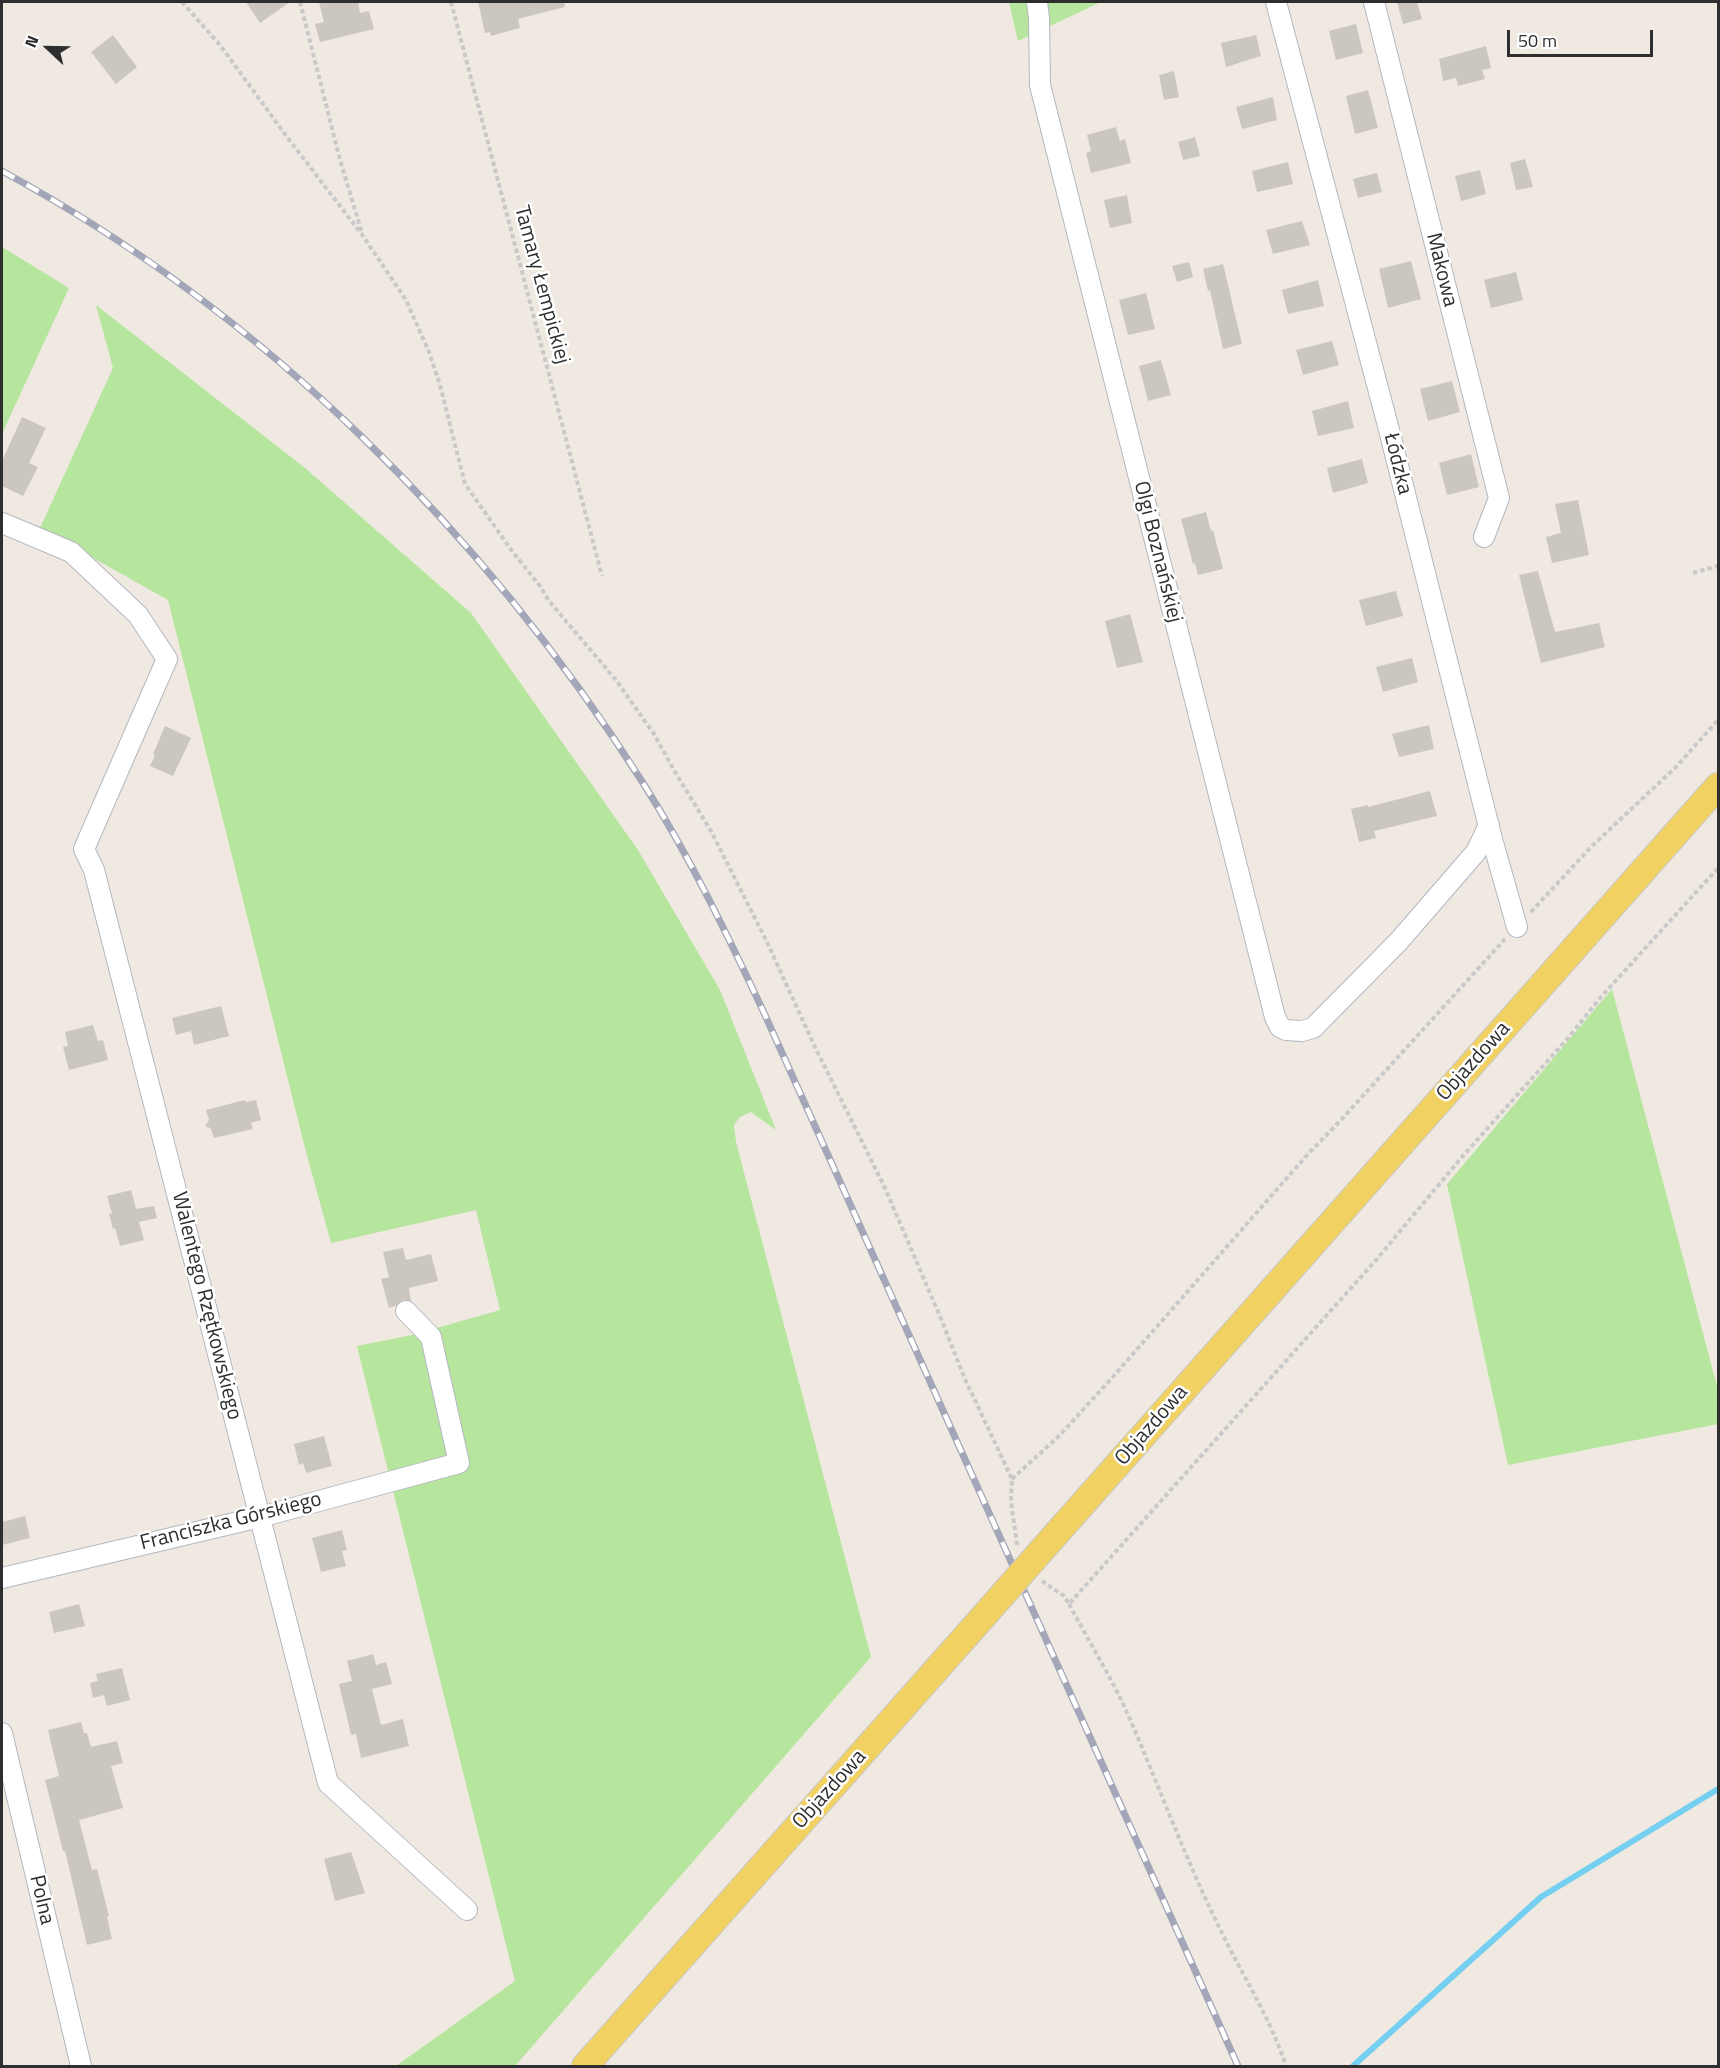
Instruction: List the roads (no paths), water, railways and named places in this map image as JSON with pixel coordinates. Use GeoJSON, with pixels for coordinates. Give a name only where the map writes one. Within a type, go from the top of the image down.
{"type":"FeatureCollection","features":[{"type":"Feature","properties":{"kind":"main road","name":"Objazdowa"},"geometry":{"type":"LineString","coordinates":[[585,2067],[1719,786]]}},
{"type":"Feature","properties":{"kind":"street","name":"Łódzka"},"geometry":{"type":"LineString","coordinates":[[1276,2],[1517,927]]}},
{"type":"Feature","properties":{"kind":"street","name":"Makowa"},"geometry":{"type":"LineString","coordinates":[[1374,2],[1499,498],[1484,537]]}},
{"type":"Feature","properties":{"kind":"street","name":"Olgi Boznańskiej"},"geometry":{"type":"LineString","coordinates":[[1038,10],[1040,85],[1275,1017],[1280,1027],[1286,1030],[1302,1031],[1313,1028],[1329,1013],[1399,941],[1476,852],[1489,825]]}},
{"type":"Feature","properties":{"kind":"street","name":"Walentego Rzętkowskiego"},"geometry":{"type":"LineString","coordinates":[[2,523],[71,552],[138,615],[166,659],[84,849],[94,870],[328,1783],[467,1910]]}},
{"type":"Feature","properties":{"kind":"street","name":"Franciszka Górskiego"},"geometry":{"type":"LineString","coordinates":[[2,1578],[260,1517],[459,1464],[431,1337],[406,1311]]}},
{"type":"Feature","properties":{"kind":"street","name":"Polna"},"geometry":{"type":"LineString","coordinates":[[2,1733],[81,2067]]}},
{"type":"Feature","properties":{"kind":"waterway"},"geometry":{"type":"LineString","coordinates":[[1353,2066],[1541,1897],[1718,1789]]}},
{"type":"Feature","properties":{"kind":"railway"},"geometry":{"type":"LineString","coordinates":[[2,171],[98,228],[191,292],[278,361],[361,436],[439,516],[512,601],[580,690],[643,783],[723,926],[765,1015],[1238,2066]]}}]}
